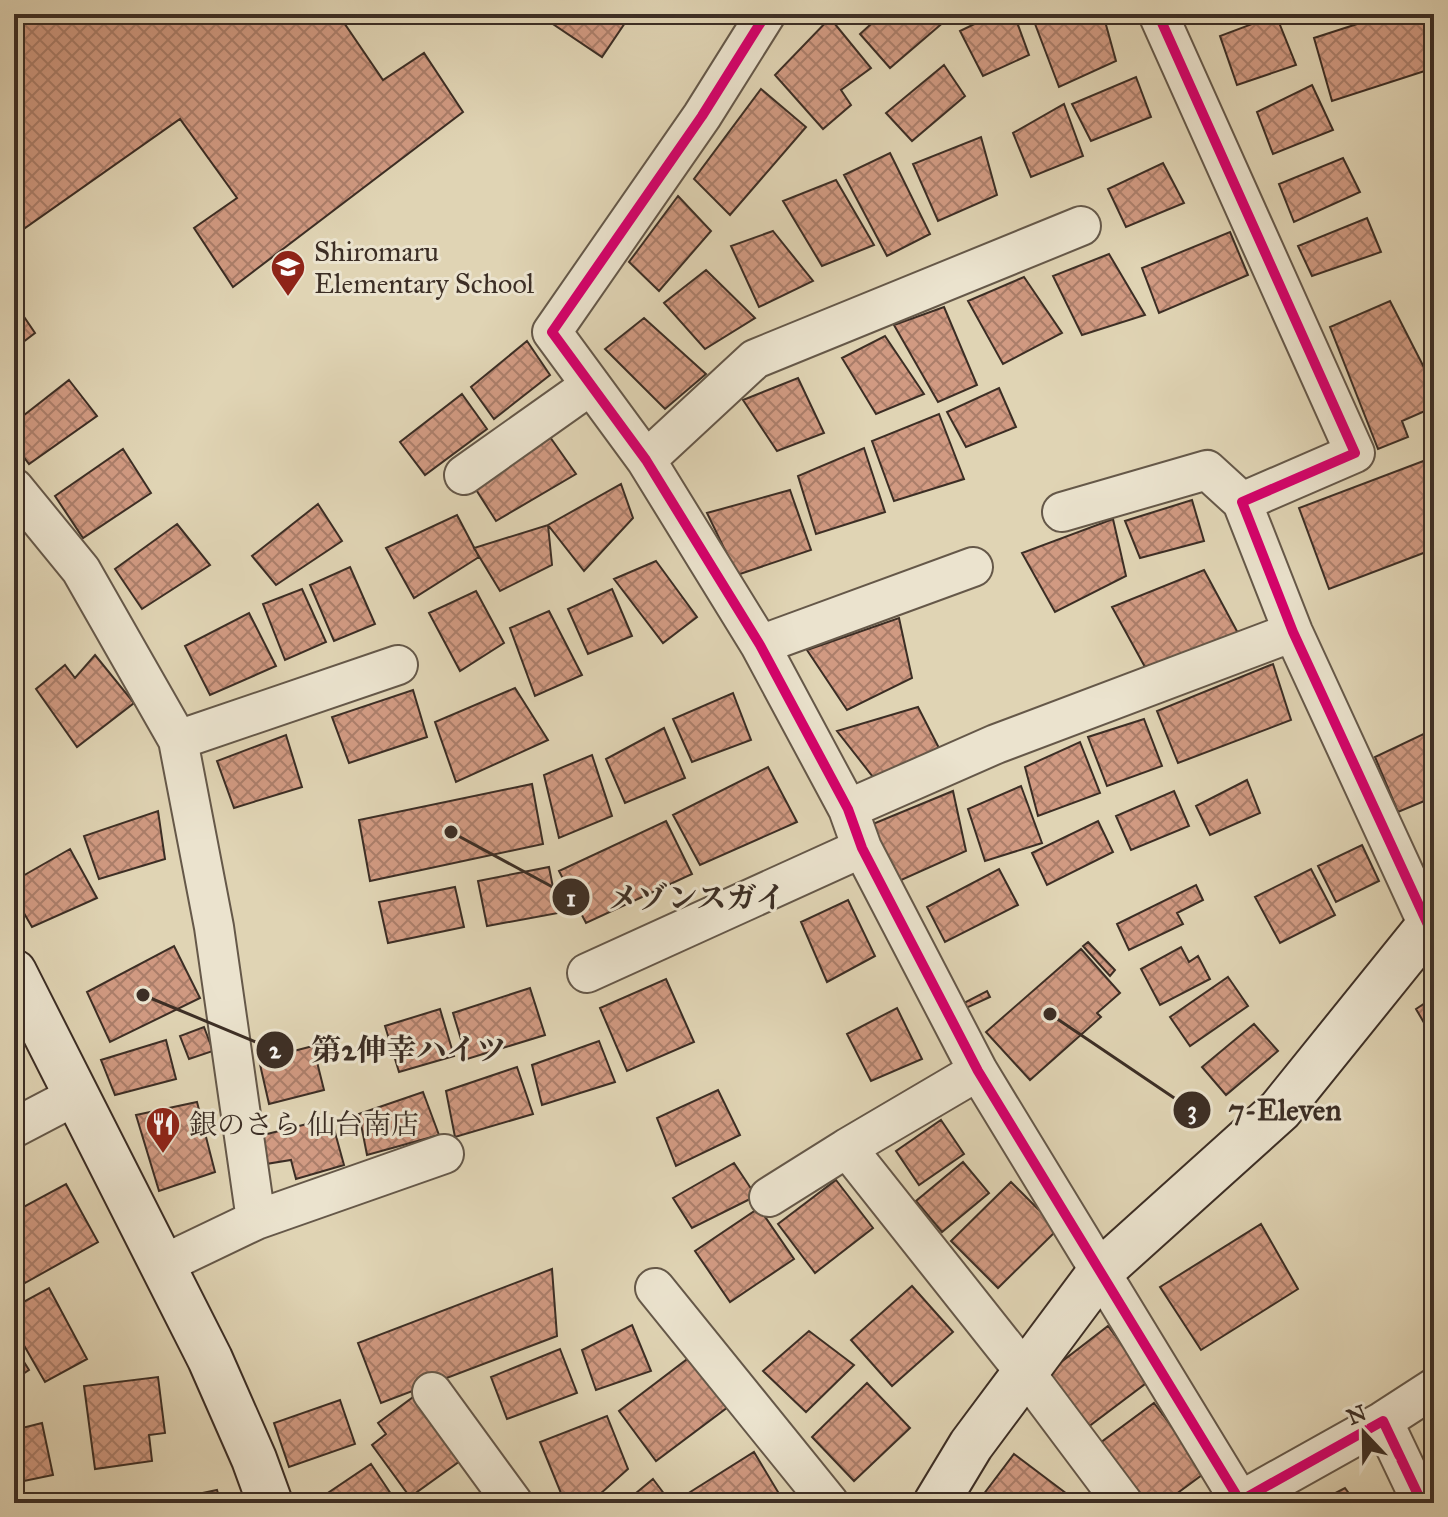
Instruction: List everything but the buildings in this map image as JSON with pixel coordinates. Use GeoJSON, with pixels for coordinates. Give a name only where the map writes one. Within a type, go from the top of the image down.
{"type":"FeatureCollection","features":[{"type":"Feature","properties":{"kind":"street"},"geometry":{"type":"LineString","coordinates":[[766,14],[702,116],[552,332],[646,460],[760,645],[848,809],[862,848],[978,1071],[1240,1501],[1383,1421],[1434,1388]]}},
{"type":"Feature","properties":{"kind":"street"},"geometry":{"type":"LineString","coordinates":[[1158,14],[1355,453],[1242,502]]}},
{"type":"Feature","properties":{"kind":"street"},"geometry":{"type":"LineString","coordinates":[[646,460],[755,359],[1081,226]]}},
{"type":"Feature","properties":{"kind":"street"},"geometry":{"type":"LineString","coordinates":[[464,475],[591,385]]}},
{"type":"Feature","properties":{"kind":"street"},"geometry":{"type":"LineString","coordinates":[[936,1503],[971,1445],[1100,1272],[1280,1110],[1432,923],[1293,632],[1242,502],[1207,470],[1062,512]]}},
{"type":"Feature","properties":{"kind":"street"},"geometry":{"type":"LineString","coordinates":[[14,488],[81,570],[178,740],[214,927],[256,1220]]}},
{"type":"Feature","properties":{"kind":"street"},"geometry":{"type":"LineString","coordinates":[[760,645],[973,567]]}},
{"type":"Feature","properties":{"kind":"street"},"geometry":{"type":"LineString","coordinates":[[848,809],[996,744],[1293,632]]}},
{"type":"Feature","properties":{"kind":"street"},"geometry":{"type":"LineString","coordinates":[[178,740],[398,665]]}},
{"type":"Feature","properties":{"kind":"street"},"geometry":{"type":"LineString","coordinates":[[587,973],[862,848]]}},
{"type":"Feature","properties":{"kind":"street"},"geometry":{"type":"LineString","coordinates":[[14,972],[210,1359],[270,1503]]}},
{"type":"Feature","properties":{"kind":"street"},"geometry":{"type":"LineString","coordinates":[[769,1197],[978,1071]]}},
{"type":"Feature","properties":{"kind":"street"},"geometry":{"type":"LineString","coordinates":[[14,1128],[77,1095]]}},
{"type":"Feature","properties":{"kind":"street"},"geometry":{"type":"LineString","coordinates":[[847,1148],[1024,1371],[1123,1503]]}},
{"type":"Feature","properties":{"kind":"street"},"geometry":{"type":"LineString","coordinates":[[162,1265],[256,1220],[444,1154]]}},
{"type":"Feature","properties":{"kind":"street"},"geometry":{"type":"LineString","coordinates":[[655,1288],[829,1503]]}},
{"type":"Feature","properties":{"kind":"street"},"geometry":{"type":"LineString","coordinates":[[432,1392],[513,1503]]}},
{"type":"Feature","properties":{"kind":"street"},"geometry":{"type":"LineString","coordinates":[[1383,1421],[1422,1503]]}},
{"type":"Feature","properties":{"kind":"cycle path"},"geometry":{"type":"LineString","coordinates":[[766,14],[702,116],[552,332],[646,460],[760,645],[848,809],[862,848],[978,1071],[1240,1501],[1383,1421],[1422,1503]]}},
{"type":"Feature","properties":{"kind":"cycle path"},"geometry":{"type":"LineString","coordinates":[[1158,14],[1355,453],[1242,502],[1293,632],[1429,927]]}},
{"type":"Feature","properties":{"kind":"place","name":"Shiromaru Elementary School"},"geometry":{"type":"Point","coordinates":[288,298]}},
{"type":"Feature","properties":{"kind":"place","name":"メゾンスガイ"},"geometry":{"type":"Point","coordinates":[451,832]}},
{"type":"Feature","properties":{"kind":"place","name":"第2伸幸ハイツ"},"geometry":{"type":"Point","coordinates":[143,995]}},
{"type":"Feature","properties":{"kind":"place","name":"7-Eleven"},"geometry":{"type":"Point","coordinates":[1050,1014]}},
{"type":"Feature","properties":{"kind":"place","name":"銀のさら 仙台南店"},"geometry":{"type":"Point","coordinates":[163,1155]}}]}
